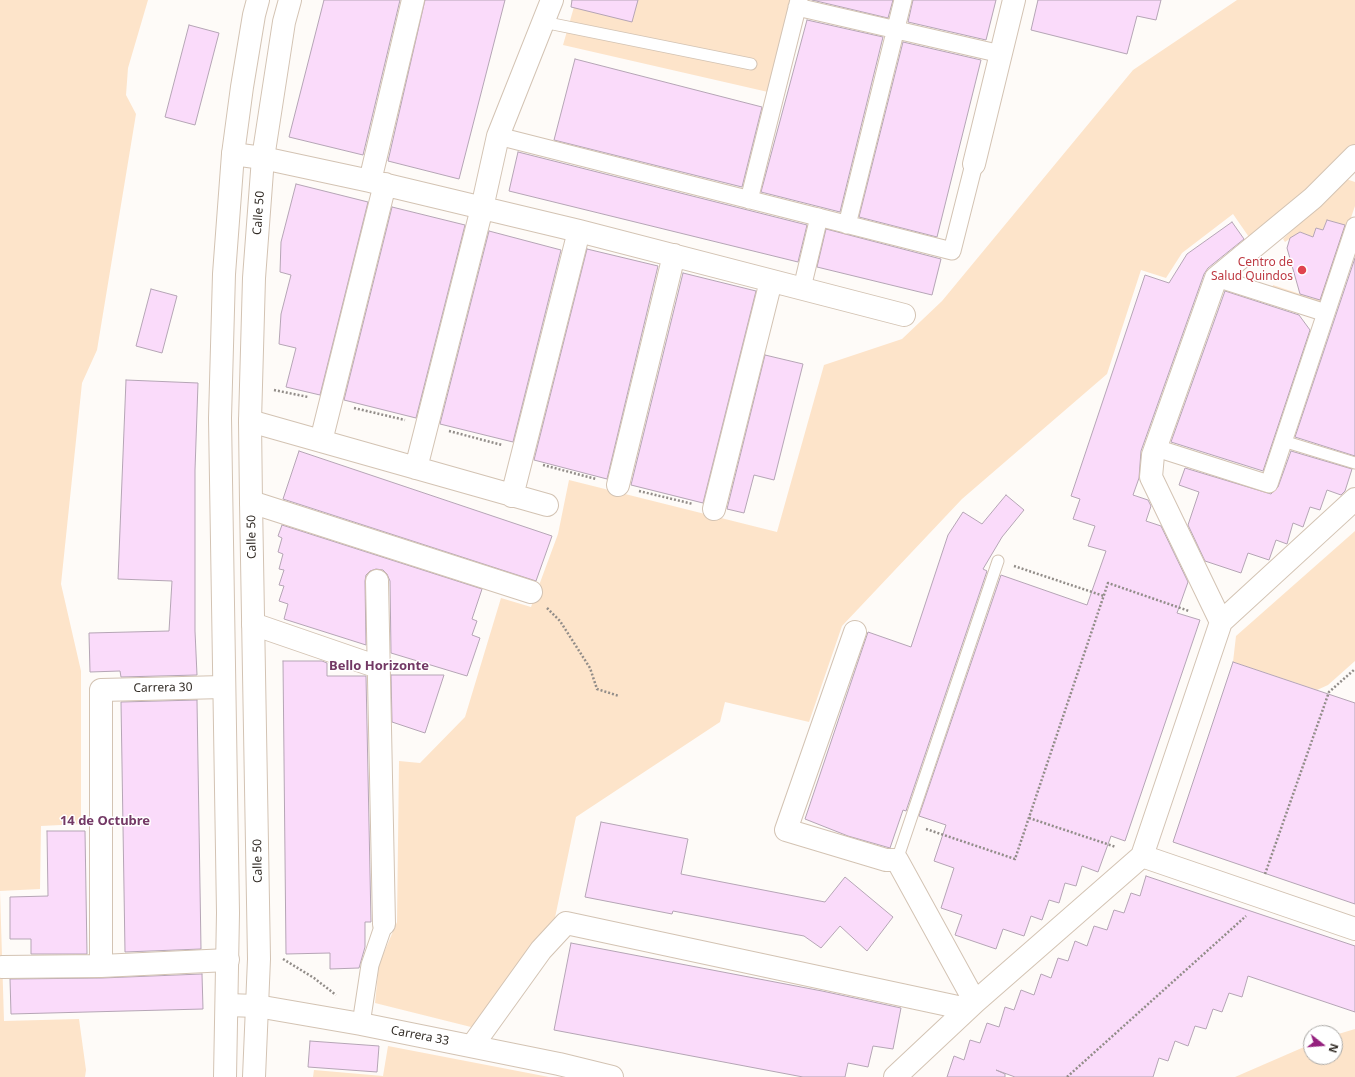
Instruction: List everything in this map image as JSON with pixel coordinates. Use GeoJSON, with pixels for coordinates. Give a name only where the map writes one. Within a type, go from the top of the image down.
{"type":"FeatureCollection","features":[{"type":"Feature","properties":{"kind":"street"},"geometry":{"type":"LineString","coordinates":[[225,1077],[228,960],[220,418],[224,274],[233,154],[243,80],[258,0]]}},
{"type":"Feature","properties":{"kind":"street","name":"Calle 50"},"geometry":{"type":"LineString","coordinates":[[254,1077],[259,908],[250,421],[254,278],[263,158],[284,22],[290,0]]}},
{"type":"Feature","properties":{"kind":"street"},"geometry":{"type":"LineString","coordinates":[[321,441],[377,182],[412,0]]}},
{"type":"Feature","properties":{"kind":"street"},"geometry":{"type":"LineString","coordinates":[[416,468],[482,208],[498,136],[552,0]]}},
{"type":"Feature","properties":{"kind":"street"},"geometry":{"type":"LineString","coordinates":[[847,224],[903,0]]}},
{"type":"Feature","properties":{"kind":"street"},"geometry":{"type":"LineString","coordinates":[[498,136],[952,251],[1014,0]]}},
{"type":"Feature","properties":{"kind":"street"},"geometry":{"type":"LineString","coordinates":[[750,200],[798,3],[896,29],[1001,54]]}},
{"type":"Feature","properties":{"kind":"street"},"geometry":{"type":"LineString","coordinates":[[233,154],[263,158],[377,182],[579,230],[904,315]]}},
{"type":"Feature","properties":{"kind":"street"},"geometry":{"type":"LineString","coordinates":[[1221,622],[1151,477],[1153,455],[1216,278],[1265,240],[1313,198],[1355,156]]}},
{"type":"Feature","properties":{"kind":"street"},"geometry":{"type":"LineString","coordinates":[[802,288],[819,217]]}},
{"type":"Feature","properties":{"kind":"street"},"geometry":{"type":"LineString","coordinates":[[1156,448],[1268,484],[1355,226]]}},
{"type":"Feature","properties":{"kind":"street"},"geometry":{"type":"LineString","coordinates":[[512,496],[579,230]]}},
{"type":"Feature","properties":{"kind":"street"},"geometry":{"type":"LineString","coordinates":[[618,485],[674,255]]}},
{"type":"Feature","properties":{"kind":"street"},"geometry":{"type":"LineString","coordinates":[[1216,278],[1326,313]]}},
{"type":"Feature","properties":{"kind":"street"},"geometry":{"type":"LineString","coordinates":[[714,509],[771,281]]}},
{"type":"Feature","properties":{"kind":"street"},"geometry":{"type":"LineString","coordinates":[[250,421],[547,505]]}},
{"type":"Feature","properties":{"kind":"street"},"geometry":{"type":"LineString","coordinates":[[894,1077],[971,1006],[1142,856],[1221,622],[1355,499]]}},
{"type":"Feature","properties":{"kind":"street"},"geometry":{"type":"LineString","coordinates":[[251,502],[531,592]]}},
{"type":"Feature","properties":{"kind":"street"},"geometry":{"type":"LineString","coordinates":[[353,1023],[384,924],[377,580]]}},
{"type":"Feature","properties":{"kind":"street"},"geometry":{"type":"LineString","coordinates":[[254,624],[378,667]]}},
{"type":"Feature","properties":{"kind":"street"},"geometry":{"type":"LineString","coordinates":[[855,632],[786,830],[886,860],[897,860],[971,1006]]}},
{"type":"Feature","properties":{"kind":"street","name":"Carrera 30"},"geometry":{"type":"LineString","coordinates":[[101,966],[101,690],[224,687]]}},
{"type":"Feature","properties":{"kind":"street"},"geometry":{"type":"LineString","coordinates":[[1142,856],[1355,929]]}},
{"type":"Feature","properties":{"kind":"street"},"geometry":{"type":"LineString","coordinates":[[472,1046],[541,950],[566,923],[971,1006]]}},
{"type":"Feature","properties":{"kind":"street"},"geometry":{"type":"LineString","coordinates":[[2,967],[101,966],[228,960]]}},
{"type":"Feature","properties":{"kind":"street","name":"Carrera 33"},"geometry":{"type":"LineString","coordinates":[[227,1005],[257,1015],[353,1023],[560,1064],[612,1077]]}},
{"type":"Feature","properties":{"kind":"lane"},"geometry":{"type":"LineString","coordinates":[[543,22],[751,64]]}},
{"type":"Feature","properties":{"kind":"lane"},"geometry":{"type":"LineString","coordinates":[[1283,441],[1355,463]]}},
{"type":"Feature","properties":{"kind":"lane"},"geometry":{"type":"LineString","coordinates":[[897,860],[998,561]]}},
{"type":"Feature","properties":{"kind":"path"},"geometry":{"type":"LineString","coordinates":[[252,386],[330,402],[523,450]]}},
{"type":"Feature","properties":{"kind":"path"},"geometry":{"type":"LineString","coordinates":[[998,561],[1104,596]]}},
{"type":"Feature","properties":{"kind":"path"},"geometry":{"type":"LineString","coordinates":[[909,824],[1015,859],[1108,583],[1221,622]]}},
{"type":"Feature","properties":{"kind":"path"},"geometry":{"type":"LineString","coordinates":[[531,592],[560,621],[590,668],[597,689],[619,696]]}},
{"type":"Feature","properties":{"kind":"path"},"geometry":{"type":"LineString","coordinates":[[1067,1077],[1261,897],[1329,692],[1355,669]]}},
{"type":"Feature","properties":{"kind":"path"},"geometry":{"type":"LineString","coordinates":[[1029,818],[1142,856]]}},
{"type":"Feature","properties":{"kind":"path"},"geometry":{"type":"LineString","coordinates":[[280,958],[314,978],[338,996],[353,1023]]}},
{"type":"Feature","properties":{"kind":"shaded area"},"geometry":{"type":"Polygon","coordinates":[[[0,0],[148,0],[128,68],[126,95],[136,114],[97,350],[82,383],[61,584],[81,671],[81,824],[41,826],[40,889],[0,891],[0,0]]]}},
{"type":"Feature","properties":{"kind":"shaded area"},"geometry":{"type":"Polygon","coordinates":[[[576,0],[791,0],[768,92],[563,45],[576,0]]]}},
{"type":"Feature","properties":{"kind":"shaded area"},"geometry":{"type":"Polygon","coordinates":[[[1237,0],[1355,0],[1355,144],[1251,240],[1233,214],[1182,253],[1166,278],[1141,270],[1107,374],[962,499],[842,626],[809,722],[725,702],[720,722],[576,817],[552,932],[475,1028],[375,1003],[379,964],[397,922],[399,761],[420,763],[465,717],[501,598],[531,607],[558,534],[569,480],[777,532],[824,365],[902,339],[942,301],[1133,70],[1237,0]]]}},
{"type":"Feature","properties":{"kind":"shaded area"},"geometry":{"type":"Polygon","coordinates":[[[1346,179],[1355,182],[1355,206],[1320,308],[1271,292],[1273,285],[1315,299],[1340,224],[1327,220],[1323,230],[1316,228],[1313,237],[1300,232],[1285,242],[1283,239],[1346,179]]]}},
{"type":"Feature","properties":{"kind":"shaded area"},"geometry":{"type":"Polygon","coordinates":[[[1355,531],[1355,661],[1328,685],[1317,690],[1233,662],[1236,636],[1355,531]]]}},
{"type":"Feature","properties":{"kind":"shaded area"},"geometry":{"type":"Polygon","coordinates":[[[0,891],[4,1021],[79,1019],[86,1070],[85,1077],[0,1077],[0,891]]]}},
{"type":"Feature","properties":{"kind":"shaded area"},"geometry":{"type":"Polygon","coordinates":[[[1355,1029],[1355,1077],[1235,1077],[1303,1047],[1303,1065],[1343,1065],[1343,1033],[1355,1029]]]}},
{"type":"Feature","properties":{"kind":"shaded area"},"geometry":{"type":"Polygon","coordinates":[[[388,1046],[549,1077],[313,1077],[314,1070],[383,1076],[388,1046]]]}},
{"type":"Feature","properties":{"kind":"building"},"geometry":{"type":"Polygon","coordinates":[[[324,0],[400,0],[363,155],[289,137],[324,0]]]}},
{"type":"Feature","properties":{"kind":"building"},"geometry":{"type":"Polygon","coordinates":[[[425,0],[505,0],[459,179],[388,161],[425,0]]]}},
{"type":"Feature","properties":{"kind":"building"},"geometry":{"type":"Polygon","coordinates":[[[572,0],[638,0],[632,22],[571,7],[572,0]]]}},
{"type":"Feature","properties":{"kind":"building"},"geometry":{"type":"Polygon","coordinates":[[[812,0],[893,0],[888,18],[812,0]]]}},
{"type":"Feature","properties":{"kind":"building"},"geometry":{"type":"Polygon","coordinates":[[[913,0],[996,0],[986,40],[908,22],[913,0]]]}},
{"type":"Feature","properties":{"kind":"building"},"geometry":{"type":"Polygon","coordinates":[[[1038,0],[1161,0],[1156,20],[1137,16],[1127,54],[1031,30],[1038,0]]]}},
{"type":"Feature","properties":{"kind":"building"},"geometry":{"type":"Polygon","coordinates":[[[807,20],[883,37],[840,212],[761,192],[807,20]]]}},
{"type":"Feature","properties":{"kind":"building"},"geometry":{"type":"Polygon","coordinates":[[[189,25],[219,33],[195,125],[165,117],[189,25]]]}},
{"type":"Feature","properties":{"kind":"building"},"geometry":{"type":"Polygon","coordinates":[[[903,42],[981,60],[937,237],[859,217],[903,42]]]}},
{"type":"Feature","properties":{"kind":"building"},"geometry":{"type":"Polygon","coordinates":[[[575,59],[762,107],[742,187],[554,140],[575,59]]]}},
{"type":"Feature","properties":{"kind":"building"},"geometry":{"type":"Polygon","coordinates":[[[518,152],[807,225],[798,262],[509,191],[518,152]]]}},
{"type":"Feature","properties":{"kind":"building"},"geometry":{"type":"Polygon","coordinates":[[[296,184],[368,202],[320,395],[286,387],[296,348],[279,344],[281,314],[291,275],[280,272],[281,242],[296,184]]]}},
{"type":"Feature","properties":{"kind":"building"},"geometry":{"type":"Polygon","coordinates":[[[392,207],[465,225],[416,418],[344,400],[392,207]]]}},
{"type":"Feature","properties":{"kind":"building","name":"Centro de Salud Quindos"},"geometry":{"type":"Polygon","coordinates":[[[1327,220],[1345,225],[1320,300],[1300,294],[1287,248],[1290,238],[1300,232],[1313,237],[1316,228],[1323,230],[1327,220]]]}},
{"type":"Feature","properties":{"kind":"building"},"geometry":{"type":"Polygon","coordinates":[[[1232,222],[1244,239],[1208,268],[1204,274],[1141,451],[1139,478],[1133,495],[1148,500],[1151,506],[1146,521],[1161,526],[1188,582],[1177,613],[1200,620],[1125,841],[1111,836],[1098,872],[1082,866],[1076,886],[1065,883],[1059,903],[1049,900],[1042,920],[1031,916],[1024,936],[1003,929],[996,949],[955,935],[962,915],[941,908],[954,868],[934,861],[946,825],[919,816],[1001,575],[1087,605],[1106,551],[1088,546],[1095,526],[1073,519],[1080,499],[1071,496],[1145,275],[1169,283],[1187,254],[1232,222]]]}},
{"type":"Feature","properties":{"kind":"building"},"geometry":{"type":"Polygon","coordinates":[[[826,229],[941,259],[932,295],[817,267],[826,229]]]}},
{"type":"Feature","properties":{"kind":"building"},"geometry":{"type":"Polygon","coordinates":[[[489,231],[561,250],[513,442],[440,424],[489,231]]]}},
{"type":"Feature","properties":{"kind":"building"},"geometry":{"type":"Polygon","coordinates":[[[587,249],[658,266],[607,479],[534,460],[587,249]]]}},
{"type":"Feature","properties":{"kind":"building"},"geometry":{"type":"Polygon","coordinates":[[[1355,258],[1355,456],[1295,437],[1355,258]]]}},
{"type":"Feature","properties":{"kind":"building"},"geometry":{"type":"Polygon","coordinates":[[[683,273],[756,291],[703,503],[631,485],[683,273]]]}},
{"type":"Feature","properties":{"kind":"building"},"geometry":{"type":"Polygon","coordinates":[[[151,289],[177,296],[162,353],[136,346],[151,289]]]}},
{"type":"Feature","properties":{"kind":"building"},"geometry":{"type":"Polygon","coordinates":[[[1225,291],[1299,315],[1310,330],[1263,471],[1171,442],[1225,291]]]}},
{"type":"Feature","properties":{"kind":"building"},"geometry":{"type":"Polygon","coordinates":[[[765,355],[803,364],[774,480],[754,475],[744,513],[727,509],[765,355]]]}},
{"type":"Feature","properties":{"kind":"building"},"geometry":{"type":"Polygon","coordinates":[[[126,380],[198,383],[195,470],[195,631],[197,675],[121,677],[120,671],[90,672],[89,633],[169,631],[172,581],[118,579],[126,380]]]}},
{"type":"Feature","properties":{"kind":"building"},"geometry":{"type":"Polygon","coordinates":[[[299,451],[552,536],[536,581],[283,499],[299,451]]]}},
{"type":"Feature","properties":{"kind":"building"},"geometry":{"type":"Polygon","coordinates":[[[1291,451],[1352,469],[1345,491],[1341,495],[1327,490],[1320,510],[1310,507],[1303,527],[1293,523],[1287,544],[1276,540],[1269,560],[1248,553],[1241,573],[1205,561],[1188,525],[1199,492],[1179,485],[1185,468],[1271,494],[1278,487],[1291,451]]]}},
{"type":"Feature","properties":{"kind":"building"},"geometry":{"type":"Polygon","coordinates":[[[1006,495],[1024,510],[1002,537],[983,569],[987,571],[906,811],[903,810],[890,848],[848,836],[805,819],[868,632],[911,647],[948,535],[963,512],[982,524],[1006,495]]]}},
{"type":"Feature","properties":{"kind":"building"},"geometry":{"type":"Polygon","coordinates":[[[282,525],[482,589],[472,619],[477,621],[472,635],[480,638],[467,676],[391,653],[390,581],[387,574],[383,570],[376,569],[370,571],[366,575],[366,645],[284,619],[288,604],[279,601],[284,586],[279,585],[284,570],[279,569],[283,554],[278,552],[282,538],[278,536],[282,525]]]}},
{"type":"Feature","properties":{"kind":"building"},"geometry":{"type":"Polygon","coordinates":[[[283,661],[322,661],[327,663],[327,676],[366,676],[371,922],[365,922],[365,947],[359,968],[330,969],[330,953],[286,954],[283,661]]]}},
{"type":"Feature","properties":{"kind":"building"},"geometry":{"type":"Polygon","coordinates":[[[1233,662],[1355,703],[1355,904],[1173,842],[1233,662]]]}},
{"type":"Feature","properties":{"kind":"building"},"geometry":{"type":"Polygon","coordinates":[[[391,675],[444,675],[425,733],[392,722],[391,675]]]}},
{"type":"Feature","properties":{"kind":"building"},"geometry":{"type":"Polygon","coordinates":[[[197,700],[201,949],[125,952],[121,702],[197,700]]]}},
{"type":"Feature","properties":{"kind":"building"},"geometry":{"type":"Polygon","coordinates":[[[601,822],[688,839],[681,874],[825,902],[845,877],[893,917],[867,951],[840,926],[821,948],[804,936],[673,911],[672,914],[585,897],[601,822]]]}},
{"type":"Feature","properties":{"kind":"building"},"geometry":{"type":"Polygon","coordinates":[[[47,831],[85,831],[87,954],[31,954],[31,939],[10,939],[10,897],[48,896],[47,831]]]}},
{"type":"Feature","properties":{"kind":"building"},"geometry":{"type":"Polygon","coordinates":[[[1146,876],[1355,946],[1355,1012],[1248,976],[1242,997],[1229,993],[1222,1012],[1213,1009],[1206,1029],[1195,1026],[1188,1046],[1175,1041],[1168,1061],[1159,1058],[1153,1077],[1015,1077],[996,1070],[1005,1074],[1005,1077],[947,1077],[954,1056],[964,1060],[970,1040],[980,1043],[987,1023],[999,1027],[1005,1007],[1014,1010],[1021,990],[1034,995],[1041,974],[1051,978],[1058,958],[1068,961],[1075,941],[1087,946],[1094,926],[1107,930],[1114,910],[1124,913],[1131,893],[1140,896],[1146,876]]]}},
{"type":"Feature","properties":{"kind":"building"},"geometry":{"type":"Polygon","coordinates":[[[571,943],[822,991],[901,1008],[893,1049],[873,1046],[868,1067],[848,1063],[845,1077],[803,1077],[554,1030],[571,943]]]}},
{"type":"Feature","properties":{"kind":"building"},"geometry":{"type":"Polygon","coordinates":[[[202,974],[203,1009],[11,1014],[10,979],[102,978],[202,974]]]}},
{"type":"Feature","properties":{"kind":"building"},"geometry":{"type":"Polygon","coordinates":[[[310,1041],[379,1046],[377,1072],[308,1067],[310,1041]]]}},
{"type":"Feature","properties":{"kind":"place","name":"Centro de Salud Quindos"},"geometry":{"type":"Point","coordinates":[1302,270]}},
{"type":"Feature","properties":{"kind":"district","name":"Bello Horizonte"},"geometry":{"type":"Point","coordinates":[379,666]}},
{"type":"Feature","properties":{"kind":"district","name":"14 de Octubre"},"geometry":{"type":"Point","coordinates":[105,821]}}]}
